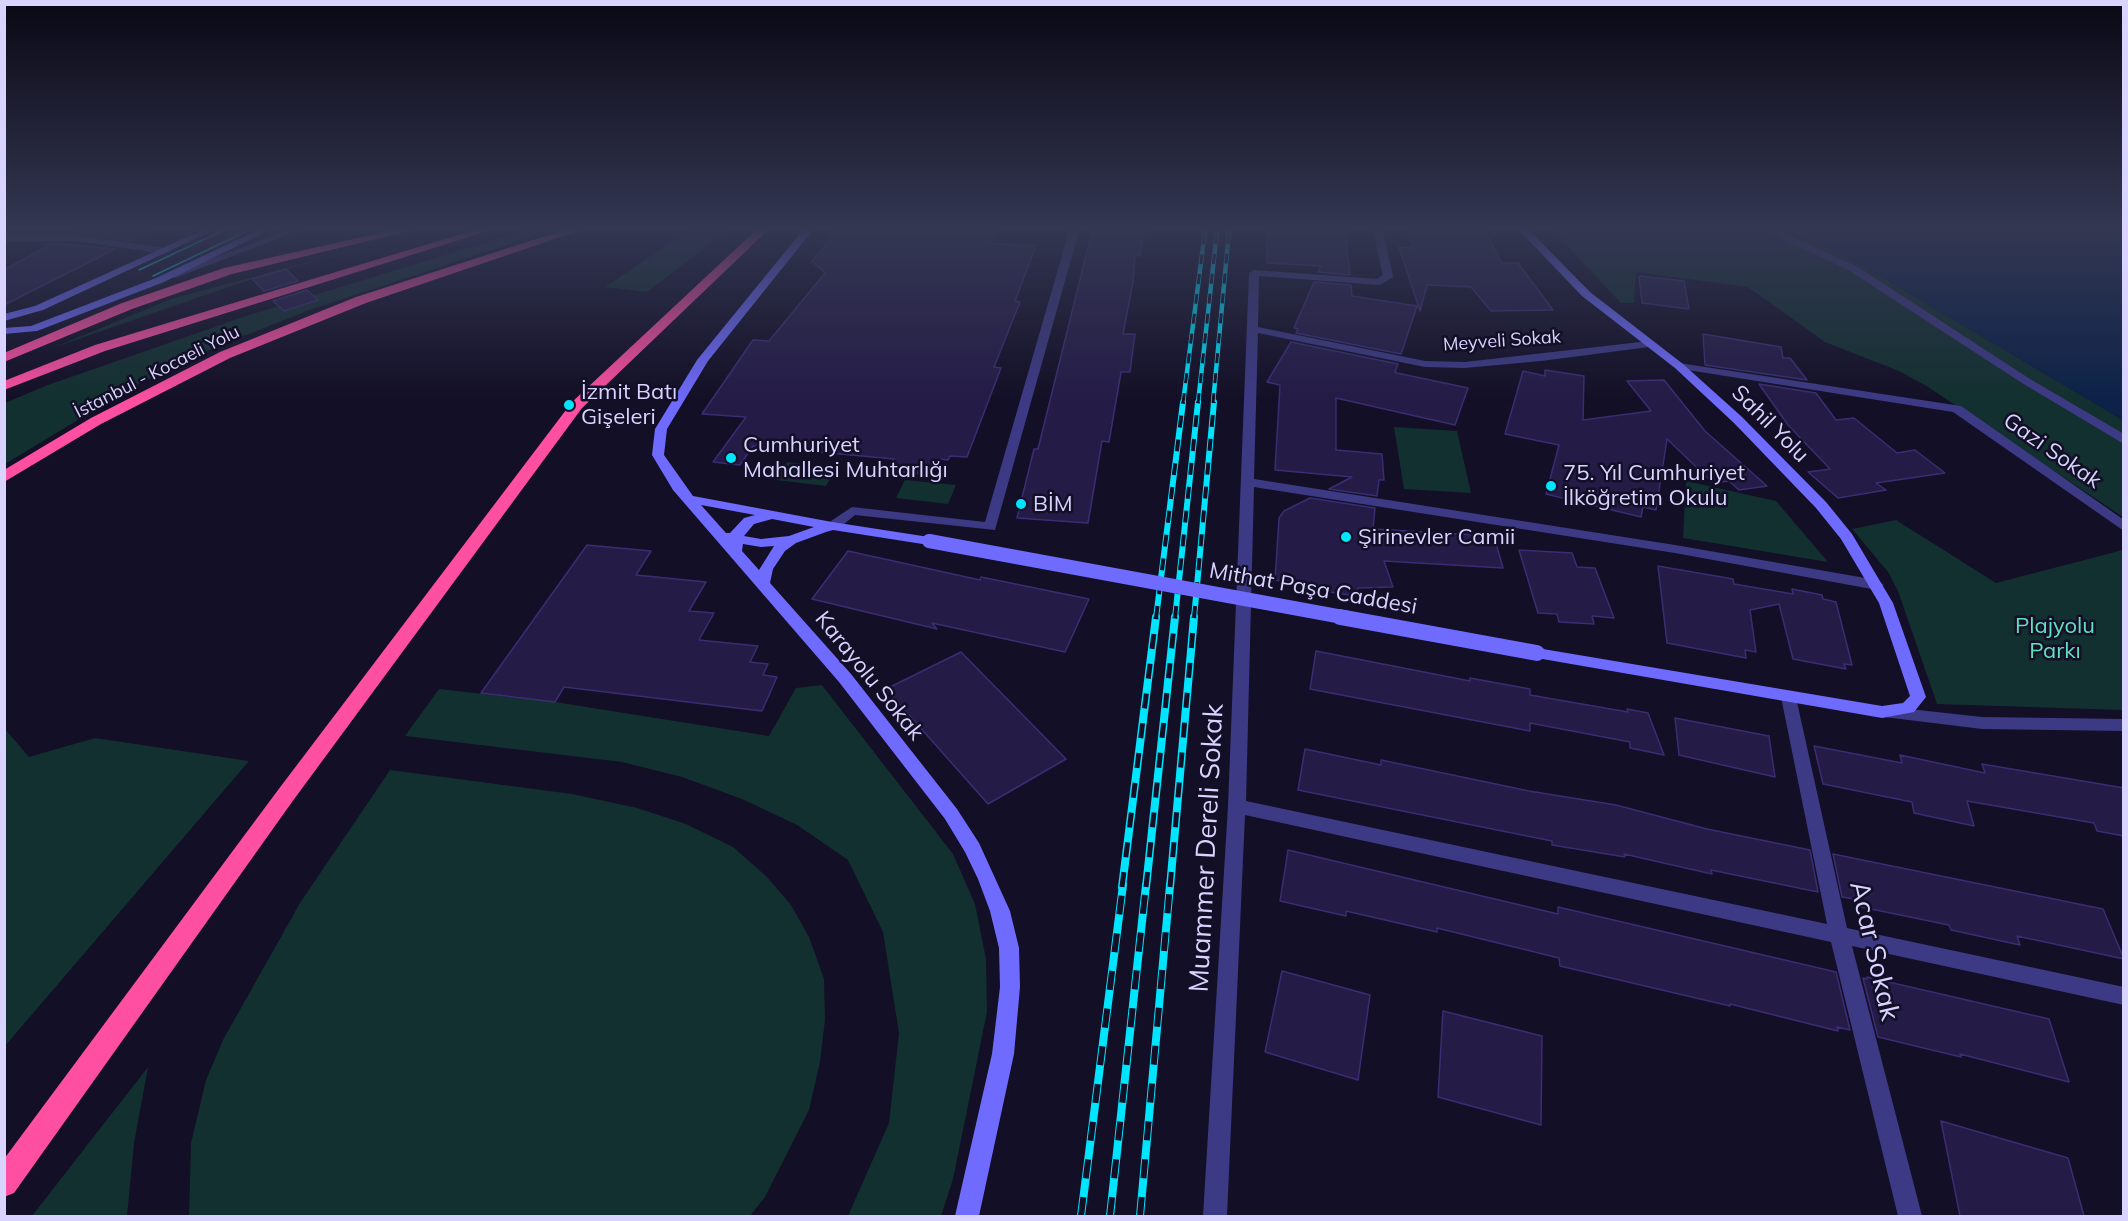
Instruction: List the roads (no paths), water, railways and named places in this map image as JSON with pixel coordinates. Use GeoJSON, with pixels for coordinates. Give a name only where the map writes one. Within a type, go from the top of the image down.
{"type":"FeatureCollection","features":[{"type":"Feature","properties":{"kind":"highway"},"geometry":{"type":"LineString","coordinates":[[4,358],[26,347],[175,288]]}},
{"type":"Feature","properties":{"kind":"highway"},"geometry":{"type":"LineString","coordinates":[[4,386],[100,348],[296,288]]}},
{"type":"Feature","properties":{"kind":"highway","name":"İstanbul - Kocaeli Yolu"},"geometry":{"type":"LineString","coordinates":[[4,477],[130,402],[225,355],[361,300],[398,288]]}},
{"type":"Feature","properties":{"kind":"highway"},"geometry":{"type":"LineString","coordinates":[[4,1184],[285,796],[577,405],[701,288]]}},
{"type":"Feature","properties":{"kind":"main road"},"geometry":{"type":"LineString","coordinates":[[4,318],[39,308],[83,288]]}},
{"type":"Feature","properties":{"kind":"main road"},"geometry":{"type":"LineString","coordinates":[[4,339],[97,288]]}},
{"type":"Feature","properties":{"kind":"main road"},"geometry":{"type":"LineString","coordinates":[[4,331],[33,329],[139,288]]}},
{"type":"Feature","properties":{"kind":"main road","name":"Karayolu Sokak"},"geometry":{"type":"LineString","coordinates":[[761,288],[703,360],[661,429],[658,455],[689,499],[730,542],[763,584],[845,678],[951,813],[973,848],[1000,911],[1009,948],[1010,987],[1002,1054],[967,1216]]}},
{"type":"Feature","properties":{"kind":"main road","name":"Sahil Yolu"},"geometry":{"type":"LineString","coordinates":[[1580,288],[1679,366],[1738,420],[1821,506],[1847,537],[1877,585],[1890,614],[1918,697]]}},
{"type":"Feature","properties":{"kind":"main road"},"geometry":{"type":"LineString","coordinates":[[689,499],[833,526]]}},
{"type":"Feature","properties":{"kind":"main road"},"geometry":{"type":"LineString","coordinates":[[730,542],[749,521],[769,516],[787,518]]}},
{"type":"Feature","properties":{"kind":"main road","name":"Mithat Paşa Caddesi"},"geometry":{"type":"LineString","coordinates":[[763,584],[772,557],[791,540],[833,526],[928,541],[1537,653],[1882,712],[1908,708],[1918,697]]}},
{"type":"Feature","properties":{"kind":"main road"},"geometry":{"type":"LineString","coordinates":[[730,542],[761,543],[791,540]]}},
{"type":"Feature","properties":{"kind":"street"},"geometry":{"type":"LineString","coordinates":[[833,526],[852,512],[990,527],[1058,288]]}},
{"type":"Feature","properties":{"kind":"street","name":"Muammer Dereli Sokak"},"geometry":{"type":"LineString","coordinates":[[1215,1216],[1237,806],[1254,288]]}},
{"type":"Feature","properties":{"kind":"street"},"geometry":{"type":"LineString","coordinates":[[1883,288],[2026,381],[2124,440]]}},
{"type":"Feature","properties":{"kind":"street","name":"Meyveli Sokak"},"geometry":{"type":"LineString","coordinates":[[1253,329],[1425,364],[1465,365],[1649,344]]}},
{"type":"Feature","properties":{"kind":"street","name":"Gazi Sokak"},"geometry":{"type":"LineString","coordinates":[[1679,366],[1957,409],[2124,527]]}},
{"type":"Feature","properties":{"kind":"street"},"geometry":{"type":"LineString","coordinates":[[1247,482],[1675,549],[1877,585]]}},
{"type":"Feature","properties":{"kind":"street","name":"Acar Sokak"},"geometry":{"type":"LineString","coordinates":[[1788,697],[1839,935],[1910,1216]]}},
{"type":"Feature","properties":{"kind":"street"},"geometry":{"type":"LineString","coordinates":[[1918,697],[1932,713],[1943,719]]}},
{"type":"Feature","properties":{"kind":"street","name":"Mithat Paşa Caddesi"},"geometry":{"type":"LineString","coordinates":[[1882,712],[1982,723],[2124,725]]}},
{"type":"Feature","properties":{"kind":"street"},"geometry":{"type":"LineString","coordinates":[[1237,806],[2124,996]]}},
{"type":"Feature","properties":{"kind":"water"},"geometry":{"type":"Polygon","coordinates":[[[1900,288],[2123,288],[2123,420],[1900,288]]]}},
{"type":"Feature","properties":{"kind":"railway"},"geometry":{"type":"LineString","coordinates":[[1183,403],[1198,288]]}},
{"type":"Feature","properties":{"kind":"railway"},"geometry":{"type":"LineString","coordinates":[[1198,403],[1211,288]]}},
{"type":"Feature","properties":{"kind":"railway"},"geometry":{"type":"LineString","coordinates":[[1213,403],[1224,288]]}},
{"type":"Feature","properties":{"kind":"railway"},"geometry":{"type":"LineString","coordinates":[[1156,618],[1183,402]]}},
{"type":"Feature","properties":{"kind":"railway"},"geometry":{"type":"LineString","coordinates":[[1175,618],[1198,402]]}},
{"type":"Feature","properties":{"kind":"railway"},"geometry":{"type":"LineString","coordinates":[[1194,618],[1214,402]]}},
{"type":"Feature","properties":{"kind":"railway"},"geometry":{"type":"LineString","coordinates":[[1122,887],[1156,617]]}},
{"type":"Feature","properties":{"kind":"railway"},"geometry":{"type":"LineString","coordinates":[[1146,887],[1175,617]]}},
{"type":"Feature","properties":{"kind":"railway"},"geometry":{"type":"LineString","coordinates":[[1170,887],[1194,617]]}},
{"type":"Feature","properties":{"kind":"railway"},"geometry":{"type":"LineString","coordinates":[[1081,1216],[1123,885]]}},
{"type":"Feature","properties":{"kind":"railway"},"geometry":{"type":"LineString","coordinates":[[1110,1216],[1146,885]]}},
{"type":"Feature","properties":{"kind":"railway"},"geometry":{"type":"LineString","coordinates":[[1140,1216],[1170,885]]}},
{"type":"Feature","properties":{"kind":"place","name":"İzmit Batı Gişeleri"},"geometry":{"type":"Point","coordinates":[569,405]}},
{"type":"Feature","properties":{"kind":"place","name":"Cumhuriyet Mahallesi Muhtarlığı"},"geometry":{"type":"Point","coordinates":[731,458]}},
{"type":"Feature","properties":{"kind":"place","name":"75. Yıl Cumhuriyet İlköğretim Okulu"},"geometry":{"type":"Point","coordinates":[1551,486]}},
{"type":"Feature","properties":{"kind":"place","name":"BİM"},"geometry":{"type":"Point","coordinates":[1021,504]}},
{"type":"Feature","properties":{"kind":"place","name":"Şirinevler Camii"},"geometry":{"type":"Point","coordinates":[1346,537]}},
{"type":"Feature","properties":{"kind":"park label","name":"Plajyolu Parkı"},"geometry":{"type":"Point","coordinates":[2055,638]}}]}
